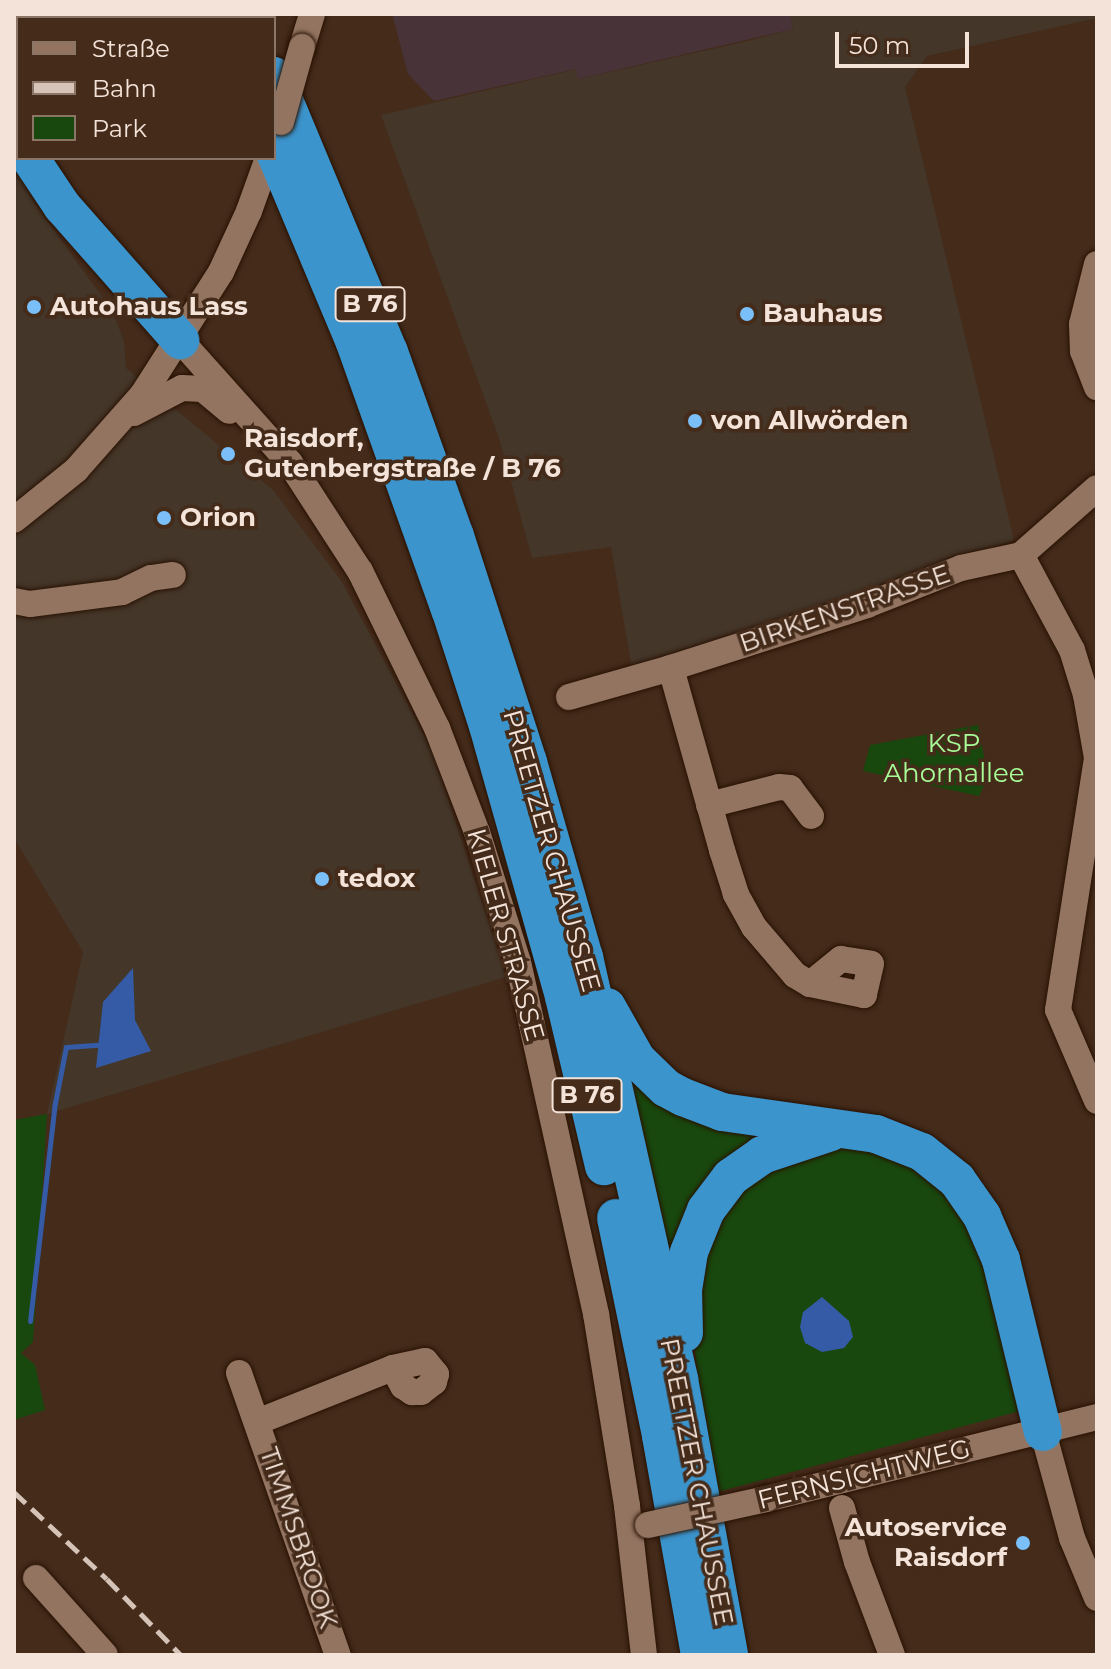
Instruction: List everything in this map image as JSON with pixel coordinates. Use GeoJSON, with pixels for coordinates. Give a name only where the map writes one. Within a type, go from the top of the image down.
{"type":"FeatureCollection","features":[{"type":"Feature","properties":{"kind":"highway","name":"PREETZER CHAUSSEE"},"geometry":{"type":"LineString","coordinates":[[276,81],[389,352],[455,536],[528,762],[584,957],[679,1379],[729,1655]]}},
{"type":"Feature","properties":{"kind":"highway","name":"PREETZER CHAUSSEE"},"geometry":{"type":"LineString","coordinates":[[276,155],[354,340],[430,547],[488,726],[564,997],[610,1190],[661,1436],[700,1655]]}},
{"type":"Feature","properties":{"kind":"highway"},"geometry":{"type":"LineString","coordinates":[[37,160],[62,206],[180,340]]}},
{"type":"Feature","properties":{"kind":"highway","name":"B 76"},"geometry":{"type":"LineString","coordinates":[[584,957],[626,1043],[666,1088],[722,1112],[876,1134],[922,1152],[957,1180],[976,1206],[1001,1260],[1043,1432]]}},
{"type":"Feature","properties":{"kind":"highway","name":"B 76"},"geometry":{"type":"LineString","coordinates":[[679,1379],[685,1355],[683,1290],[689,1252],[706,1210],[731,1177],[762,1155],[795,1141],[843,1129]]}},
{"type":"Feature","properties":{"kind":"street"},"geometry":{"type":"LineString","coordinates":[[276,134],[312,14]]}},
{"type":"Feature","properties":{"kind":"street"},"geometry":{"type":"LineString","coordinates":[[14,520],[46,496],[125,418],[180,340],[221,272],[249,211],[267,160]]}},
{"type":"Feature","properties":{"kind":"street"},"geometry":{"type":"LineString","coordinates":[[1097,264],[1082,324],[1083,351],[1097,387]]}},
{"type":"Feature","properties":{"kind":"street","name":"KIELER STRASSE"},"geometry":{"type":"LineString","coordinates":[[180,340],[290,463],[381,610],[437,728],[482,846],[518,962],[586,1268],[639,1527],[644,1655]]}},
{"type":"Feature","properties":{"kind":"street"},"geometry":{"type":"LineString","coordinates":[[125,418],[182,388],[203,389],[290,463]]}},
{"type":"Feature","properties":{"kind":"street"},"geometry":{"type":"LineString","coordinates":[[1097,488],[1021,555],[1072,650],[1091,694],[1097,758],[1058,1010],[1097,1101]]}},
{"type":"Feature","properties":{"kind":"street"},"geometry":{"type":"LineString","coordinates":[[14,502],[46,496]]}},
{"type":"Feature","properties":{"kind":"street","name":"BIRKENSTRASSE"},"geometry":{"type":"LineString","coordinates":[[569,697],[867,605],[961,568],[1021,555]]}},
{"type":"Feature","properties":{"kind":"street"},"geometry":{"type":"LineString","coordinates":[[14,601],[30,604],[122,592],[151,578],[173,575]]}},
{"type":"Feature","properties":{"kind":"street"},"geometry":{"type":"LineString","coordinates":[[671,668],[736,894],[754,927],[784,964],[810,984]]}},
{"type":"Feature","properties":{"kind":"street"},"geometry":{"type":"LineString","coordinates":[[709,805],[779,787],[790,788],[811,816]]}},
{"type":"Feature","properties":{"kind":"street","name":"TIMMSBROOK"},"geometry":{"type":"LineString","coordinates":[[257,1422],[393,1368]]}},
{"type":"Feature","properties":{"kind":"street","name":"TIMMSBROOK"},"geometry":{"type":"LineString","coordinates":[[239,1373],[338,1655]]}},
{"type":"Feature","properties":{"kind":"street","name":"FERNSICHTWEG"},"geometry":{"type":"LineString","coordinates":[[639,1527],[766,1499],[1097,1417]]}},
{"type":"Feature","properties":{"kind":"street"},"geometry":{"type":"LineString","coordinates":[[1043,1432],[1072,1538],[1097,1598]]}},
{"type":"Feature","properties":{"kind":"street"},"geometry":{"type":"LineString","coordinates":[[842,1508],[892,1655]]}},
{"type":"Feature","properties":{"kind":"street"},"geometry":{"type":"LineString","coordinates":[[36,1578],[105,1655]]}},
{"type":"Feature","properties":{"kind":"shaded area"},"geometry":{"type":"Polygon","coordinates":[[[392,14],[790,14],[793,29],[578,79],[576,69],[434,101],[408,74],[392,14]]]}},
{"type":"Feature","properties":{"kind":"shaded area"},"geometry":{"type":"Polygon","coordinates":[[[790,14],[1097,14],[1097,18],[927,56],[905,87],[1014,540],[632,669],[611,547],[532,558],[499,438],[381,115],[577,69],[579,79],[752,40],[793,29],[790,14]]]}},
{"type":"Feature","properties":{"kind":"shaded area"},"geometry":{"type":"Polygon","coordinates":[[[14,165],[33,201],[113,312],[124,341],[126,368],[273,490],[342,582],[432,750],[506,977],[47,1114],[83,952],[14,838],[14,165]]]}},
{"type":"Feature","properties":{"kind":"green space","name":"KSP Ahornallee"},"geometry":{"type":"Polygon","coordinates":[[[978,725],[988,777],[979,796],[863,771],[870,745],[978,725]]]}},
{"type":"Feature","properties":{"kind":"green space"},"geometry":{"type":"Polygon","coordinates":[[[627,1065],[779,1138],[672,1277],[627,1065]]]}},
{"type":"Feature","properties":{"kind":"green space"},"geometry":{"type":"Polygon","coordinates":[[[47,1114],[33,1342],[21,1353],[35,1365],[45,1410],[14,1420],[14,1120],[47,1114]]]}},
{"type":"Feature","properties":{"kind":"green space"},"geometry":{"type":"Polygon","coordinates":[[[864,1145],[915,1161],[957,1200],[988,1260],[1024,1410],[717,1492],[698,1384],[690,1293],[730,1191],[808,1146],[864,1145]]]}},
{"type":"Feature","properties":{"kind":"water"},"geometry":{"type":"Polygon","coordinates":[[[133,968],[135,1020],[151,1051],[96,1068],[103,1002],[133,968]]]}},
{"type":"Feature","properties":{"kind":"water"},"geometry":{"type":"Polygon","coordinates":[[[822,1297],[849,1321],[853,1337],[844,1348],[822,1352],[805,1343],[800,1327],[803,1312],[822,1297]]]}},
{"type":"Feature","properties":{"kind":"waterway"},"geometry":{"type":"LineString","coordinates":[[30,1321],[55,1103],[66,1047],[98,1045]]}},
{"type":"Feature","properties":{"kind":"railway"},"geometry":{"type":"LineString","coordinates":[[14,1492],[107,1579],[181,1655]]}},
{"type":"Feature","properties":{"kind":"place","name":"Autohaus Lass"},"geometry":{"type":"Point","coordinates":[34,307]}},
{"type":"Feature","properties":{"kind":"place","name":"Bauhaus"},"geometry":{"type":"Point","coordinates":[747,314]}},
{"type":"Feature","properties":{"kind":"place","name":"von Allwörden"},"geometry":{"type":"Point","coordinates":[695,421]}},
{"type":"Feature","properties":{"kind":"place","name":"Raisdorf, Gutenbergstraße / B 76"},"geometry":{"type":"Point","coordinates":[228,454]}},
{"type":"Feature","properties":{"kind":"place","name":"Orion"},"geometry":{"type":"Point","coordinates":[164,518]}},
{"type":"Feature","properties":{"kind":"place","name":"tedox"},"geometry":{"type":"Point","coordinates":[322,879]}},
{"type":"Feature","properties":{"kind":"place","name":"Autoservice Raisdorf"},"geometry":{"type":"Point","coordinates":[1023,1543]}}]}
